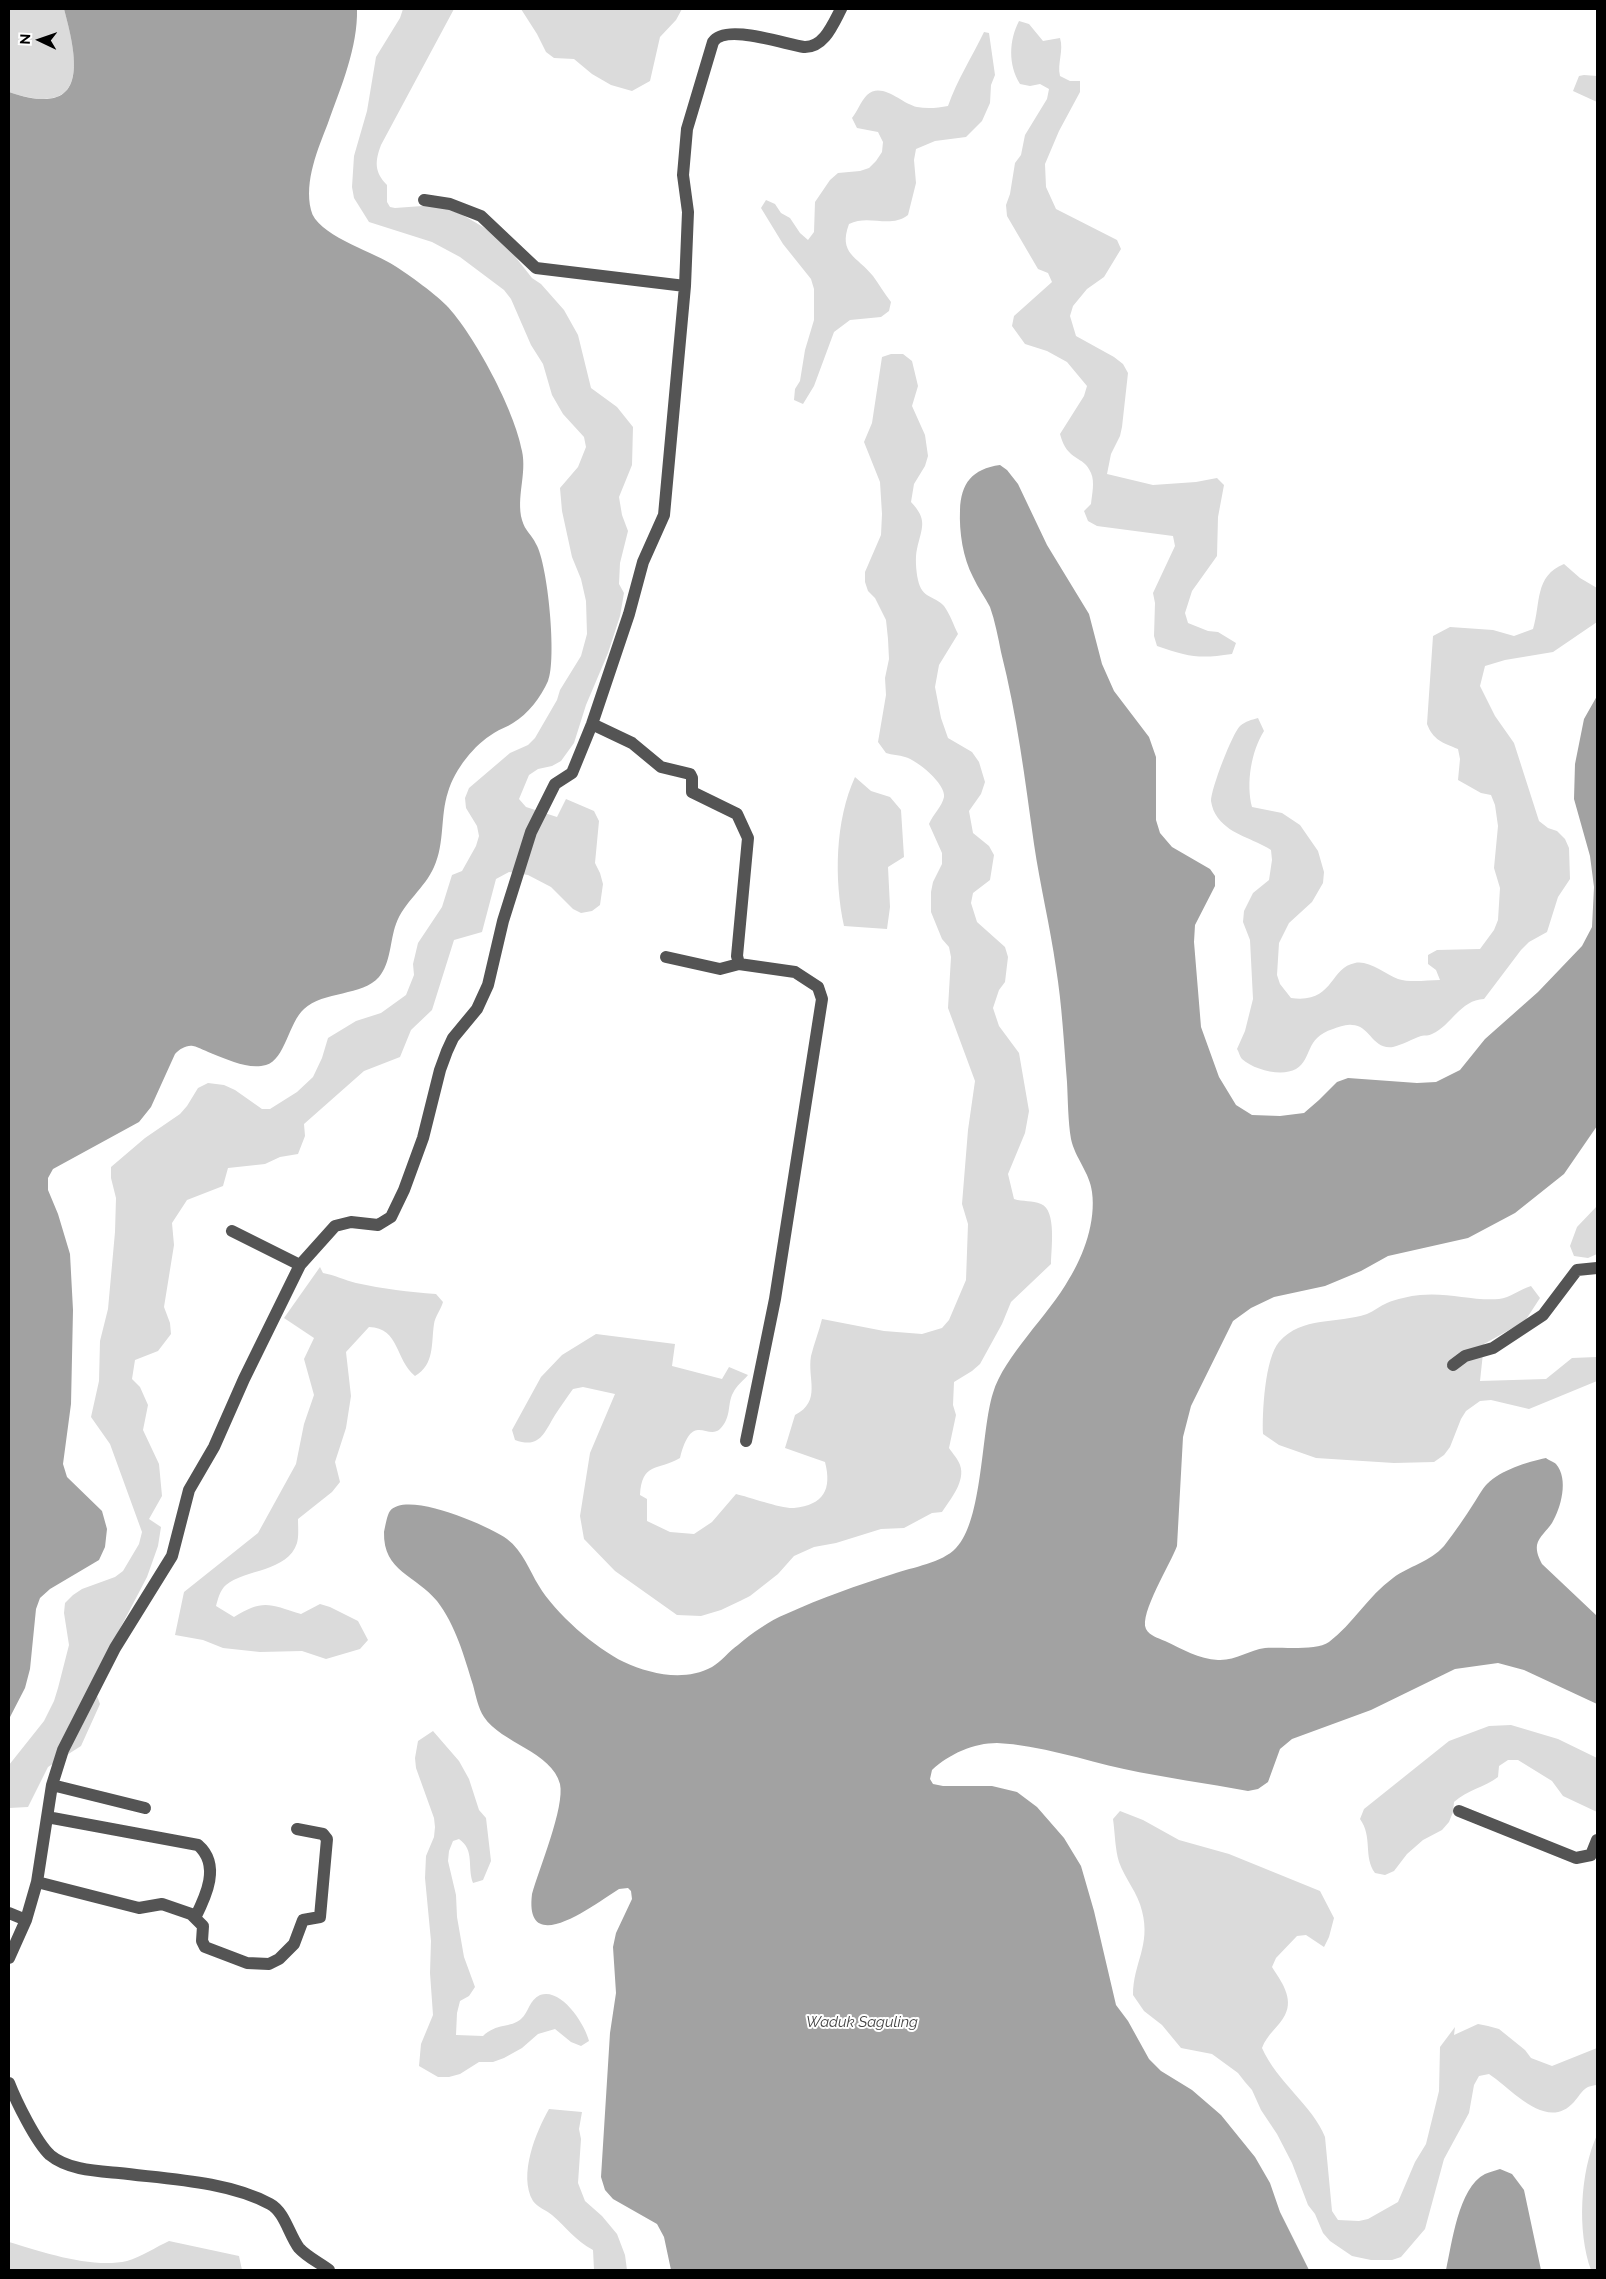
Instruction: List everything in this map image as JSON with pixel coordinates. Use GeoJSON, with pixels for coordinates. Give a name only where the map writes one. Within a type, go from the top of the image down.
{"type":"FeatureCollection","features":[{"type":"Feature","properties":{"kind":"street"},"geometry":{"type":"LineString","coordinates":[[9,1958],[26,1920],[37,1882],[52,1785],[63,1750],[114,1648],[172,1556],[189,1490],[214,1447],[244,1379],[300,1266],[335,1226],[351,1222],[378,1225],[391,1217],[404,1190],[423,1138],[440,1070],[452,1038],[477,1009],[488,985],[503,922],[531,832],[555,784],[572,773],[592,724],[629,614],[643,562],[664,515],[685,286],[688,212],[683,175],[687,129],[713,42],[718,37],[727,34],[750,35],[804,47],[813,47],[827,35],[841,9]]}},
{"type":"Feature","properties":{"kind":"street"},"geometry":{"type":"LineString","coordinates":[[424,200],[450,204],[481,216],[536,268],[685,286]]}},
{"type":"Feature","properties":{"kind":"street"},"geometry":{"type":"LineString","coordinates":[[592,724],[632,743],[661,767],[690,774],[692,778],[692,792],[737,814],[739,817],[748,838],[737,956],[739,964]]}},
{"type":"Feature","properties":{"kind":"street"},"geometry":{"type":"LineString","coordinates":[[666,957],[720,969],[739,964],[794,972],[818,987],[822,999],[775,1298],[746,1441]]}},
{"type":"Feature","properties":{"kind":"street"},"geometry":{"type":"LineString","coordinates":[[232,1231],[300,1266]]}},
{"type":"Feature","properties":{"kind":"street"},"geometry":{"type":"LineString","coordinates":[[1453,1365],[1465,1356],[1493,1348],[1543,1315],[1577,1270],[1597,1268]]}},
{"type":"Feature","properties":{"kind":"street"},"geometry":{"type":"LineString","coordinates":[[52,1785],[145,1808]]}},
{"type":"Feature","properties":{"kind":"street"},"geometry":{"type":"LineString","coordinates":[[1460,1811],[1576,1858],[1591,1855],[1597,1840]]}},
{"type":"Feature","properties":{"kind":"street"},"geometry":{"type":"LineString","coordinates":[[47,1816],[198,1844],[206,1855],[211,1874],[205,1897],[195,1918]]}},
{"type":"Feature","properties":{"kind":"street"},"geometry":{"type":"LineString","coordinates":[[37,1882],[139,1908],[162,1904],[191,1914],[203,1927],[203,1944],[214,1951],[247,1963],[269,1964],[296,1942],[303,1920],[320,1917],[327,1839],[323,1834],[297,1829]]}},
{"type":"Feature","properties":{"kind":"street"},"geometry":{"type":"LineString","coordinates":[[9,1913],[26,1920]]}},
{"type":"Feature","properties":{"kind":"street"},"geometry":{"type":"LineString","coordinates":[[9,2083],[41,2144],[57,2160],[89,2170],[212,2185],[240,2192],[268,2203],[278,2211],[299,2248],[330,2270]]}},
{"type":"Feature","properties":{"kind":"shaded area"},"geometry":{"type":"Polygon","coordinates":[[[9,9],[64,9],[73,49],[74,66],[72,81],[65,92],[53,98],[35,98],[9,92],[9,9]]]}},
{"type":"Feature","properties":{"kind":"shaded area"},"geometry":{"type":"Polygon","coordinates":[[[403,9],[454,9],[381,145],[377,166],[380,176],[387,185],[387,202],[390,207],[395,208],[436,205],[461,214],[495,234],[532,278],[541,284],[564,310],[578,335],[591,388],[617,407],[633,427],[632,465],[619,497],[622,515],[628,531],[620,563],[619,584],[624,593],[620,616],[608,653],[586,705],[574,743],[561,761],[552,766],[538,769],[529,775],[519,799],[526,807],[557,817],[566,799],[594,811],[599,821],[595,863],[603,884],[600,905],[592,911],[581,913],[573,909],[551,887],[528,875],[509,872],[496,879],[482,932],[454,940],[432,1010],[411,1030],[400,1057],[364,1071],[304,1124],[305,1136],[298,1154],[280,1157],[265,1164],[228,1168],[223,1186],[187,1200],[172,1223],[174,1245],[164,1307],[170,1323],[171,1334],[158,1351],[135,1360],[132,1379],[140,1387],[148,1405],[143,1430],[159,1464],[162,1496],[149,1519],[161,1527],[158,1546],[147,1577],[92,1682],[100,1704],[81,1746],[48,1767],[28,1807],[9,1808],[9,1765],[44,1721],[58,1688],[69,1645],[64,1613],[65,1603],[82,1589],[115,1577],[123,1571],[139,1544],[142,1532],[110,1444],[91,1417],[99,1381],[100,1341],[108,1309],[115,1232],[116,1198],[111,1178],[111,1167],[145,1138],[180,1114],[198,1088],[208,1083],[224,1085],[235,1090],[262,1109],[270,1109],[297,1092],[313,1077],[322,1058],[328,1038],[356,1021],[381,1013],[406,995],[414,975],[413,964],[418,943],[442,907],[452,875],[462,871],[476,846],[479,836],[477,826],[466,808],[465,798],[469,788],[510,753],[528,745],[535,738],[557,700],[560,690],[581,656],[587,634],[586,601],[581,579],[572,557],[562,511],[560,488],[578,467],[586,447],[584,437],[563,414],[552,395],[543,364],[531,345],[511,299],[504,290],[460,257],[432,242],[369,222],[354,198],[352,187],[354,156],[367,111],[376,57],[400,18],[403,9]]]}},
{"type":"Feature","properties":{"kind":"shaded area"},"geometry":{"type":"Polygon","coordinates":[[[521,9],[682,9],[676,20],[660,37],[650,81],[632,91],[611,85],[592,74],[574,59],[554,58],[546,52],[521,9]]]}},
{"type":"Feature","properties":{"kind":"shaded area"},"geometry":{"type":"Polygon","coordinates":[[[1019,21],[1029,24],[1043,41],[1060,38],[1060,76],[1070,81],[1080,81],[1080,92],[1059,131],[1045,164],[1046,187],[1056,209],[1117,240],[1121,249],[1104,277],[1087,289],[1073,306],[1070,316],[1076,336],[1114,357],[1123,364],[1128,373],[1122,427],[1120,436],[1111,454],[1107,474],[1153,485],[1196,482],[1217,478],[1224,485],[1218,517],[1217,556],[1192,591],[1185,613],[1188,623],[1208,631],[1218,632],[1236,643],[1232,654],[1194,656],[1157,646],[1154,636],[1155,603],[1153,593],[1175,546],[1173,536],[1097,526],[1088,521],[1084,511],[1091,504],[1093,480],[1091,473],[1084,463],[1067,449],[1060,434],[1084,396],[1087,386],[1067,362],[1047,351],[1025,344],[1012,326],[1014,316],[1052,282],[1048,273],[1038,269],[1007,216],[1006,205],[1010,194],[1015,163],[1021,155],[1025,135],[1047,99],[1049,89],[1040,84],[1030,86],[1020,84],[1016,77],[1011,52],[1013,36],[1019,21]]]}},
{"type":"Feature","properties":{"kind":"shaded area"},"geometry":{"type":"Polygon","coordinates":[[[984,32],[989,33],[995,75],[991,85],[990,103],[982,121],[966,137],[935,141],[916,149],[914,160],[916,183],[908,215],[894,221],[864,220],[849,224],[846,234],[848,248],[851,254],[873,276],[891,302],[889,311],[881,317],[850,320],[834,332],[814,386],[803,404],[794,400],[795,389],[800,381],[805,350],[814,320],[814,289],[811,279],[783,244],[761,208],[766,200],[775,204],[781,213],[790,218],[800,233],[808,240],[814,232],[815,202],[830,180],[838,173],[860,171],[869,168],[882,152],[883,142],[878,132],[857,128],[852,118],[865,97],[873,91],[879,91],[917,107],[948,106],[984,32]]]}},
{"type":"Feature","properties":{"kind":"shaded area"},"geometry":{"type":"Polygon","coordinates":[[[1579,76],[1597,76],[1597,102],[1573,91],[1579,76]]]}},
{"type":"Feature","properties":{"kind":"shaded area"},"geometry":{"type":"Polygon","coordinates":[[[891,354],[903,354],[912,361],[918,386],[912,406],[925,435],[928,456],[925,466],[914,484],[911,502],[922,519],[922,529],[916,556],[918,580],[925,594],[944,606],[958,634],[939,665],[935,687],[941,718],[948,738],[972,752],[979,762],[985,782],[981,794],[969,811],[973,833],[989,846],[994,855],[990,880],[973,893],[971,903],[977,922],[1005,947],[1008,957],[1005,982],[999,990],[993,1008],[999,1026],[1019,1053],[1029,1111],[1025,1133],[1008,1174],[1014,1199],[1041,1204],[1049,1214],[1052,1231],[1051,1264],[1011,1302],[1002,1324],[980,1364],[954,1382],[953,1405],[956,1415],[949,1448],[959,1463],[961,1477],[953,1496],[942,1512],[932,1513],[904,1528],[881,1529],[836,1543],[814,1547],[794,1556],[778,1574],[750,1596],[740,1601],[721,1610],[701,1616],[677,1615],[615,1571],[584,1539],[580,1516],[590,1453],[615,1394],[583,1387],[573,1389],[540,1438],[530,1442],[515,1440],[512,1430],[541,1377],[562,1355],[596,1334],[675,1344],[672,1366],[722,1379],[729,1367],[748,1375],[733,1393],[728,1415],[720,1429],[715,1432],[700,1430],[689,1435],[680,1458],[647,1472],[641,1484],[640,1495],[647,1499],[647,1521],[670,1532],[694,1534],[712,1522],[736,1494],[774,1505],[794,1508],[812,1503],[823,1494],[827,1480],[825,1462],[785,1448],[795,1415],[803,1409],[811,1396],[811,1356],[822,1319],[884,1331],[922,1334],[942,1328],[949,1320],[966,1280],[968,1224],[962,1204],[968,1130],[975,1081],[948,1008],[951,957],[949,947],[942,939],[931,912],[931,892],[933,882],[942,864],[942,853],[929,824],[944,797],[936,779],[930,773],[910,759],[886,753],[878,742],[886,695],[885,678],[889,659],[888,639],[886,620],[875,598],[868,591],[865,582],[865,572],[881,535],[882,514],[880,482],[864,442],[872,423],[882,357],[891,354]]]}},
{"type":"Feature","properties":{"kind":"shaded area"},"geometry":{"type":"Polygon","coordinates":[[[1564,564],[1580,578],[1597,588],[1597,622],[1553,652],[1505,660],[1485,666],[1480,686],[1495,716],[1514,743],[1539,821],[1548,828],[1557,831],[1565,839],[1569,848],[1570,879],[1558,897],[1547,932],[1529,942],[1521,950],[1484,999],[1476,1000],[1462,1008],[1445,1025],[1431,1035],[1421,1036],[1393,1047],[1386,1047],[1380,1045],[1358,1026],[1347,1025],[1324,1033],[1317,1038],[1305,1060],[1296,1069],[1276,1072],[1261,1069],[1247,1063],[1241,1058],[1237,1049],[1245,1031],[1253,999],[1250,940],[1243,922],[1244,911],[1253,893],[1269,880],[1272,860],[1271,850],[1230,829],[1218,818],[1212,805],[1212,795],[1218,774],[1236,731],[1244,723],[1258,718],[1264,731],[1256,748],[1251,768],[1250,798],[1252,807],[1282,813],[1300,825],[1318,851],[1324,872],[1323,883],[1312,902],[1289,923],[1279,943],[1277,975],[1280,984],[1291,998],[1315,996],[1329,985],[1340,971],[1355,963],[1371,965],[1393,977],[1403,980],[1440,980],[1436,970],[1428,964],[1428,955],[1437,950],[1480,949],[1494,930],[1498,920],[1500,888],[1494,868],[1498,826],[1495,805],[1491,795],[1481,793],[1458,780],[1460,759],[1458,749],[1443,743],[1435,737],[1427,724],[1433,636],[1450,627],[1493,630],[1514,636],[1533,629],[1543,583],[1554,569],[1564,564]]]}},
{"type":"Feature","properties":{"kind":"shaded area"},"geometry":{"type":"Polygon","coordinates":[[[855,777],[871,791],[890,797],[901,810],[904,857],[888,867],[890,907],[887,929],[844,926],[839,889],[838,850],[843,812],[855,777]]]}},
{"type":"Feature","properties":{"kind":"shaded area"},"geometry":{"type":"Polygon","coordinates":[[[1597,1206],[1597,1254],[1588,1258],[1574,1256],[1570,1246],[1577,1227],[1597,1206]]]}},
{"type":"Feature","properties":{"kind":"shaded area"},"geometry":{"type":"Polygon","coordinates":[[[320,1267],[323,1273],[356,1283],[436,1294],[443,1302],[435,1321],[429,1360],[426,1366],[415,1376],[404,1362],[392,1339],[379,1329],[369,1327],[346,1352],[351,1396],[346,1428],[335,1462],[340,1482],[332,1492],[298,1519],[298,1540],[292,1552],[285,1560],[226,1585],[221,1592],[216,1606],[234,1617],[252,1608],[266,1605],[301,1614],[320,1604],[358,1621],[368,1640],[360,1649],[326,1659],[302,1651],[260,1652],[223,1648],[203,1640],[175,1635],[184,1592],[258,1533],[296,1464],[304,1424],[314,1395],[304,1359],[314,1338],[284,1318],[320,1267]]]}},
{"type":"Feature","properties":{"kind":"shaded area"},"geometry":{"type":"Polygon","coordinates":[[[1531,1286],[1540,1298],[1525,1321],[1484,1344],[1480,1381],[1546,1379],[1572,1358],[1597,1357],[1597,1381],[1529,1409],[1491,1400],[1480,1401],[1466,1411],[1450,1447],[1444,1455],[1434,1462],[1394,1463],[1316,1458],[1279,1445],[1263,1434],[1264,1400],[1270,1360],[1279,1342],[1298,1328],[1309,1324],[1367,1314],[1384,1304],[1412,1296],[1430,1294],[1499,1299],[1531,1286]]]}},
{"type":"Feature","properties":{"kind":"shaded area"},"geometry":{"type":"Polygon","coordinates":[[[1511,1725],[1558,1739],[1597,1758],[1597,1812],[1563,1796],[1552,1781],[1518,1760],[1508,1760],[1499,1766],[1498,1777],[1465,1794],[1454,1802],[1449,1822],[1442,1830],[1423,1840],[1407,1854],[1394,1871],[1385,1875],[1375,1873],[1369,1860],[1366,1833],[1360,1819],[1364,1809],[1449,1741],[1489,1726],[1511,1725]]]}},
{"type":"Feature","properties":{"kind":"shaded area"},"geometry":{"type":"Polygon","coordinates":[[[433,1731],[459,1761],[469,1779],[479,1810],[486,1818],[491,1861],[483,1880],[473,1883],[469,1854],[464,1843],[459,1839],[453,1841],[449,1851],[448,1861],[456,1895],[457,1917],[464,1957],[475,1987],[469,1996],[460,2001],[457,2013],[456,2035],[483,2036],[498,2027],[513,2024],[524,2016],[536,1997],[548,1994],[556,1996],[564,2002],[583,2026],[589,2041],[581,2046],[571,2042],[555,2029],[538,2034],[522,2048],[504,2058],[493,2062],[479,2062],[460,2074],[449,2077],[438,2077],[419,2066],[421,2044],[433,2015],[430,1973],[431,1941],[425,1878],[426,1856],[434,1837],[435,1827],[434,1818],[416,1768],[415,1758],[418,1741],[433,1731]]]}},
{"type":"Feature","properties":{"kind":"shaded area"},"geometry":{"type":"Polygon","coordinates":[[[1120,1811],[1143,1820],[1179,1840],[1229,1854],[1320,1891],[1334,1918],[1329,1937],[1324,1947],[1306,1935],[1297,1936],[1276,1958],[1272,1967],[1285,1990],[1288,2002],[1287,2009],[1285,2015],[1262,2048],[1276,2072],[1312,2115],[1325,2137],[1332,2211],[1338,2220],[1359,2221],[1368,2219],[1398,2202],[1415,2162],[1426,2144],[1439,2091],[1440,2047],[1455,2027],[1454,2035],[1478,2024],[1499,2029],[1525,2050],[1531,2058],[1552,2066],[1597,2048],[1597,2085],[1586,2088],[1564,2110],[1553,2113],[1542,2111],[1530,2105],[1489,2074],[1479,2076],[1474,2085],[1469,2113],[1444,2159],[1425,2229],[1401,2257],[1392,2260],[1371,2260],[1352,2256],[1330,2241],[1323,2233],[1315,2214],[1308,2205],[1292,2163],[1277,2134],[1261,2110],[1252,2090],[1238,2073],[1212,2054],[1181,2048],[1162,2025],[1144,2011],[1133,1995],[1143,1945],[1144,1923],[1140,1904],[1119,1862],[1113,1819],[1120,1811]]]}},
{"type":"Feature","properties":{"kind":"shaded area"},"geometry":{"type":"Polygon","coordinates":[[[549,2109],[582,2112],[579,2129],[581,2139],[578,2183],[585,2201],[602,2216],[617,2234],[625,2255],[627,2270],[594,2270],[593,2250],[571,2234],[552,2215],[533,2201],[527,2179],[530,2154],[549,2109]]]}},
{"type":"Feature","properties":{"kind":"shaded area"},"geometry":{"type":"Polygon","coordinates":[[[1597,2135],[1597,2270],[1591,2270],[1584,2238],[1582,2202],[1587,2166],[1597,2135]]]}},
{"type":"Feature","properties":{"kind":"shaded area"},"geometry":{"type":"Polygon","coordinates":[[[169,2241],[239,2256],[242,2270],[9,2270],[9,2242],[67,2258],[98,2263],[113,2263],[127,2261],[169,2241]]]}},
{"type":"Feature","properties":{"kind":"water"},"geometry":{"type":"Polygon","coordinates":[[[64,9],[357,9],[355,38],[348,67],[313,165],[309,188],[311,210],[315,219],[333,234],[390,263],[419,282],[446,305],[481,353],[502,395],[518,434],[523,460],[520,511],[523,524],[540,555],[544,571],[550,612],[552,654],[548,681],[534,705],[519,719],[479,744],[466,758],[455,775],[448,792],[440,849],[434,867],[396,924],[386,965],[379,977],[363,987],[321,999],[304,1009],[294,1023],[278,1056],[266,1065],[239,1064],[193,1046],[181,1049],[175,1054],[151,1107],[139,1122],[53,1169],[48,1178],[48,1190],[58,1214],[70,1254],[73,1310],[71,1404],[63,1464],[67,1477],[102,1511],[107,1529],[105,1547],[99,1560],[50,1589],[40,1598],[36,1609],[30,1669],[25,1688],[9,1719],[9,92],[35,98],[53,98],[65,92],[72,81],[74,67],[73,49],[64,9]]]}},
{"type":"Feature","properties":{"kind":"water","name":"Waduk Saguling"},"geometry":{"type":"Polygon","coordinates":[[[1000,465],[1007,470],[1018,484],[1047,545],[1089,614],[1102,664],[1114,691],[1149,737],[1156,757],[1156,820],[1160,833],[1172,847],[1210,869],[1215,876],[1215,886],[1195,925],[1194,942],[1201,1027],[1219,1077],[1236,1105],[1252,1115],[1280,1116],[1304,1113],[1337,1082],[1348,1078],[1417,1083],[1436,1082],[1460,1070],[1485,1039],[1538,992],[1582,946],[1592,927],[1594,887],[1590,856],[1574,799],[1575,764],[1584,719],[1597,696],[1597,1126],[1564,1174],[1515,1213],[1468,1238],[1388,1256],[1361,1271],[1325,1286],[1274,1297],[1251,1308],[1233,1321],[1191,1406],[1183,1437],[1177,1546],[1151,1601],[1145,1622],[1146,1629],[1154,1636],[1204,1658],[1218,1660],[1230,1659],[1265,1648],[1308,1648],[1323,1645],[1338,1635],[1384,1585],[1399,1574],[1426,1560],[1444,1546],[1487,1484],[1515,1467],[1546,1458],[1556,1464],[1560,1470],[1563,1485],[1561,1502],[1552,1523],[1538,1542],[1537,1553],[1542,1564],[1597,1616],[1597,1704],[1524,1670],[1498,1663],[1455,1669],[1371,1710],[1292,1739],[1280,1749],[1268,1782],[1258,1789],[1248,1791],[1139,1772],[1061,1753],[1013,1744],[997,1743],[971,1747],[954,1754],[932,1770],[930,1779],[933,1784],[943,1786],[992,1786],[1017,1792],[1037,1807],[1064,1838],[1081,1866],[1094,1911],[1116,2005],[1128,2021],[1149,2059],[1161,2071],[1192,2090],[1221,2115],[1255,2157],[1270,2183],[1280,2212],[1309,2270],[671,2270],[664,2237],[657,2224],[613,2199],[605,2190],[601,2177],[610,2033],[616,1993],[613,1947],[616,1933],[632,1899],[631,1891],[628,1888],[619,1889],[564,1922],[550,1925],[539,1923],[532,1913],[532,1894],[559,1807],[560,1784],[555,1773],[547,1764],[502,1734],[484,1717],[463,1652],[444,1611],[429,1592],[395,1565],[385,1545],[384,1532],[390,1511],[399,1506],[413,1505],[448,1512],[498,1533],[513,1544],[522,1555],[546,1596],[577,1629],[601,1648],[624,1662],[645,1670],[667,1675],[690,1674],[712,1667],[735,1647],[773,1620],[839,1592],[927,1564],[943,1557],[956,1548],[965,1535],[976,1497],[993,1393],[1007,1365],[1060,1293],[1074,1270],[1088,1237],[1093,1203],[1091,1185],[1071,1139],[1058,982],[1036,859],[1012,699],[992,612],[970,570],[961,536],[961,500],[966,485],[975,474],[990,467],[1000,465]]]}},
{"type":"Feature","properties":{"kind":"water"},"geometry":{"type":"Polygon","coordinates":[[[1500,2169],[1512,2174],[1524,2190],[1541,2270],[1446,2270],[1454,2232],[1468,2191],[1485,2174],[1500,2169]]]}}]}
